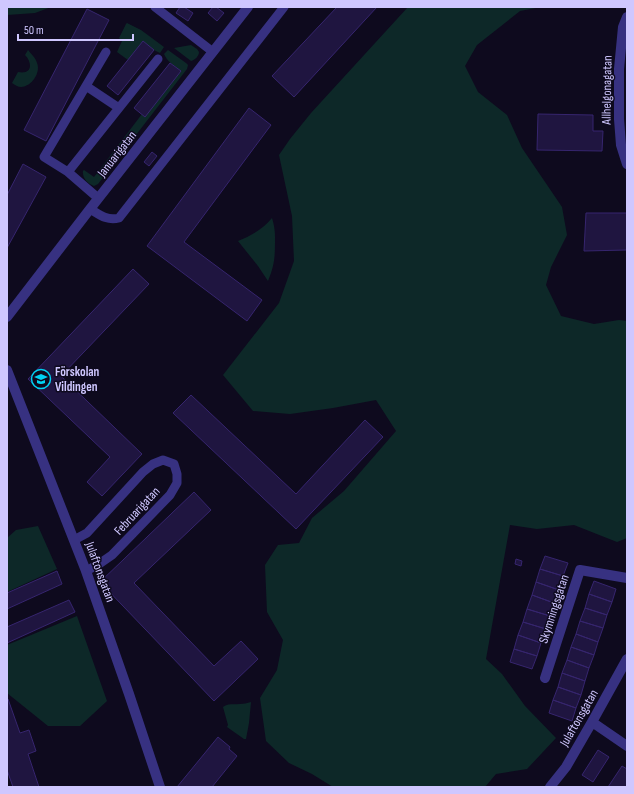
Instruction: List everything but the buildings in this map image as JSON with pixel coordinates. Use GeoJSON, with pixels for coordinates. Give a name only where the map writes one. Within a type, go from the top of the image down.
{"type":"FeatureCollection","features":[{"type":"Feature","properties":{"kind":"street","name":"Januarigatan"},"geometry":{"type":"LineString","coordinates":[[7,317],[248,7]]}},
{"type":"Feature","properties":{"kind":"street","name":"Allhelgonagatan"},"geometry":{"type":"LineString","coordinates":[[627,17],[623,27],[619,69],[619,119],[621,146],[627,164]]}},
{"type":"Feature","properties":{"kind":"street","name":"Julaftonsgatan"},"geometry":{"type":"LineString","coordinates":[[7,370],[86,571],[160,787]]}},
{"type":"Feature","properties":{"kind":"street","name":"Skymningsgatan"},"geometry":{"type":"LineString","coordinates":[[545,678],[580,570],[627,578]]}},
{"type":"Feature","properties":{"kind":"street","name":"Julaftonsgatan"},"geometry":{"type":"LineString","coordinates":[[550,787],[566,767],[627,659]]}},
{"type":"Feature","properties":{"kind":"street"},"geometry":{"type":"LineString","coordinates":[[592,722],[627,746]]}},
{"type":"Feature","properties":{"kind":"lane"},"geometry":{"type":"LineString","coordinates":[[155,7],[213,52]]}},
{"type":"Feature","properties":{"kind":"lane"},"geometry":{"type":"LineString","coordinates":[[90,209],[102,216],[112,219],[119,218],[284,7]]}},
{"type":"Feature","properties":{"kind":"lane"},"geometry":{"type":"LineString","coordinates":[[98,198],[68,172],[44,157],[106,52]]}},
{"type":"Feature","properties":{"kind":"lane"},"geometry":{"type":"LineString","coordinates":[[68,172],[158,59]]}},
{"type":"Feature","properties":{"kind":"lane"},"geometry":{"type":"LineString","coordinates":[[86,86],[119,108]]}},
{"type":"Feature","properties":{"kind":"lane","name":"Februarigatan"},"geometry":{"type":"LineString","coordinates":[[74,540],[87,533],[152,464],[163,460],[174,464],[177,474],[177,483],[170,495],[112,555],[86,571]]}},
{"type":"Feature","properties":{"kind":"green space"},"geometry":{"type":"Polygon","coordinates":[[[7,7],[51,7],[35,13],[7,15],[7,7]]]}},
{"type":"Feature","properties":{"kind":"green space"},"geometry":{"type":"Polygon","coordinates":[[[408,7],[541,7],[520,11],[477,45],[465,66],[478,92],[507,115],[522,148],[562,207],[567,235],[551,267],[546,285],[561,316],[594,324],[619,320],[627,321],[627,538],[617,542],[574,525],[537,529],[510,525],[486,659],[502,674],[525,706],[556,738],[527,769],[496,774],[485,787],[333,787],[312,774],[289,763],[266,741],[260,698],[277,670],[283,640],[267,612],[265,565],[278,545],[299,543],[312,518],[344,491],[396,431],[376,400],[290,414],[253,411],[223,375],[279,303],[294,261],[292,216],[279,155],[311,113],[408,7]]]}},
{"type":"Feature","properties":{"kind":"green space"},"geometry":{"type":"Polygon","coordinates":[[[127,23],[141,30],[164,47],[160,53],[154,50],[128,60],[117,52],[122,41],[119,38],[127,23]]]}},
{"type":"Feature","properties":{"kind":"green space"},"geometry":{"type":"Polygon","coordinates":[[[191,45],[199,52],[196,58],[191,61],[174,48],[191,45]]]}},
{"type":"Feature","properties":{"kind":"green space"},"geometry":{"type":"Polygon","coordinates":[[[28,50],[35,58],[38,71],[37,75],[29,85],[19,87],[12,83],[18,72],[26,72],[30,68],[28,58],[25,55],[28,50]]]}},
{"type":"Feature","properties":{"kind":"green space"},"geometry":{"type":"Polygon","coordinates":[[[168,50],[188,65],[187,69],[98,184],[94,186],[92,185],[84,178],[83,171],[84,170],[94,177],[142,114],[181,71],[165,57],[164,54],[168,50]]]}},
{"type":"Feature","properties":{"kind":"green space"},"geometry":{"type":"Polygon","coordinates":[[[272,218],[275,232],[275,255],[268,281],[238,241],[248,237],[265,226],[272,218]]]}},
{"type":"Feature","properties":{"kind":"green space"},"geometry":{"type":"Polygon","coordinates":[[[38,526],[57,569],[7,592],[7,538],[16,530],[38,526]]]}},
{"type":"Feature","properties":{"kind":"green space"},"geometry":{"type":"Polygon","coordinates":[[[77,616],[107,701],[80,726],[48,726],[7,693],[7,645],[77,616]]]}},
{"type":"Feature","properties":{"kind":"green space"},"geometry":{"type":"Polygon","coordinates":[[[251,702],[246,739],[244,739],[227,727],[228,725],[223,707],[251,702]]]}},
{"type":"Feature","properties":{"kind":"place","name":"Förskolan Vildingen"},"geometry":{"type":"Point","coordinates":[41,379]}}]}
